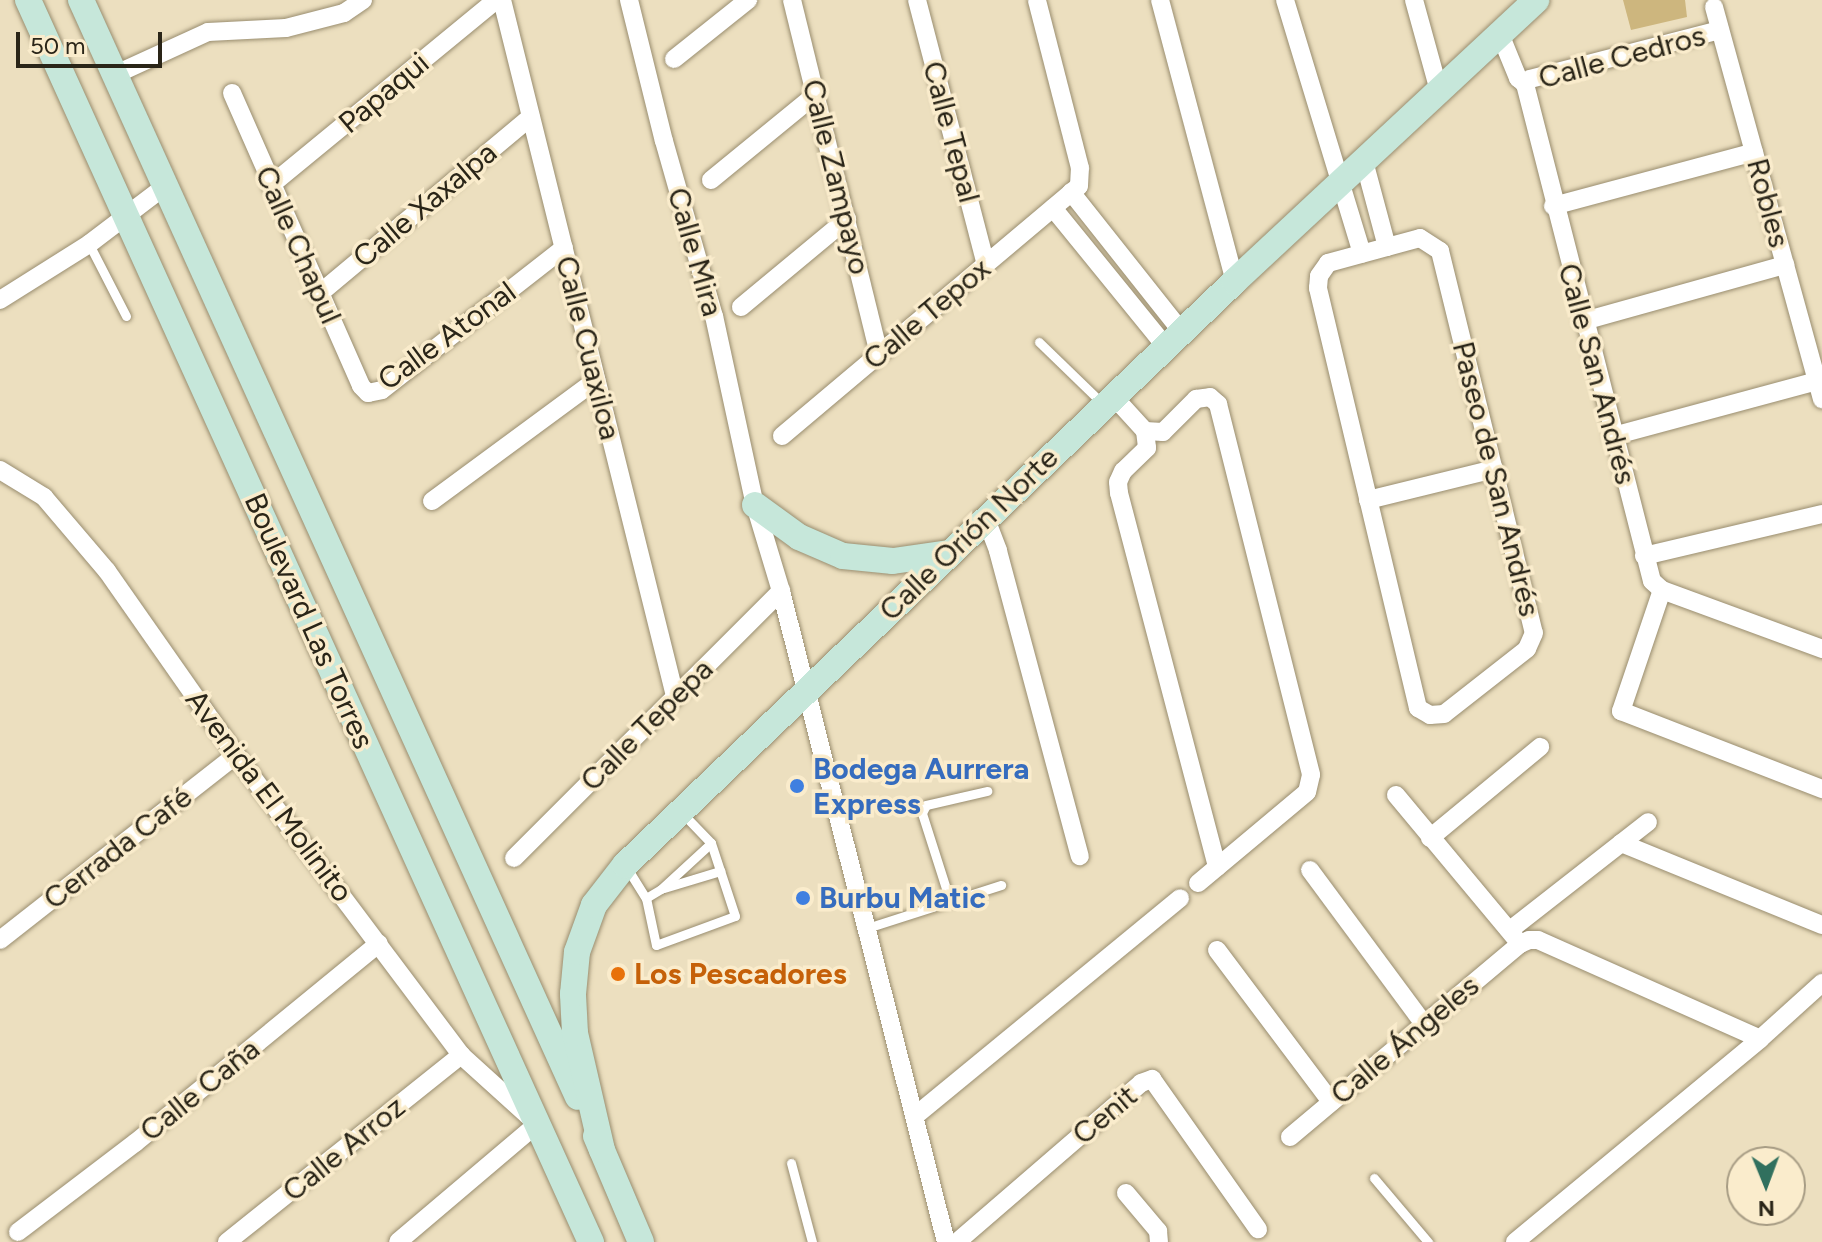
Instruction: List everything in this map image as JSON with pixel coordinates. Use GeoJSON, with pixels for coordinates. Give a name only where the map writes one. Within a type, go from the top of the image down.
{"type":"FeatureCollection","features":[{"type":"Feature","properties":{"kind":"main road","name":"Boulevard Las Torres"},"geometry":{"type":"LineString","coordinates":[[28,0],[591,1242]]}},
{"type":"Feature","properties":{"kind":"main road","name":"Boulevard Las Torres"},"geometry":{"type":"LineString","coordinates":[[81,0],[641,1242]]}},
{"type":"Feature","properties":{"kind":"main road","name":"Calle Orión Norte"},"geometry":{"type":"LineString","coordinates":[[602,1150],[575,1033],[573,994],[577,952],[594,905],[625,865],[1235,281],[1536,0]]}},
{"type":"Feature","properties":{"kind":"main road"},"geometry":{"type":"LineString","coordinates":[[755,505],[799,537],[843,556],[893,561],[950,553]]}},
{"type":"Feature","properties":{"kind":"street"},"geometry":{"type":"LineString","coordinates":[[114,75],[208,32],[286,28],[344,13],[363,0]]}},
{"type":"Feature","properties":{"kind":"street","name":"Calle Cuaxiloa"},"geometry":{"type":"LineString","coordinates":[[499,0],[675,696]]}},
{"type":"Feature","properties":{"kind":"street","name":"Papaqui"},"geometry":{"type":"LineString","coordinates":[[271,185],[499,0]]}},
{"type":"Feature","properties":{"kind":"street","name":"Calle Mira"},"geometry":{"type":"LineString","coordinates":[[629,0],[664,141],[714,316],[755,505],[781,591],[946,1242]]}},
{"type":"Feature","properties":{"kind":"street"},"geometry":{"type":"LineString","coordinates":[[674,59],[748,0]]}},
{"type":"Feature","properties":{"kind":"street","name":"Calle Zampayo"},"geometry":{"type":"LineString","coordinates":[[792,0],[879,354]]}},
{"type":"Feature","properties":{"kind":"street","name":"Calle Tepal"},"geometry":{"type":"LineString","coordinates":[[917,0],[986,264]]}},
{"type":"Feature","properties":{"kind":"street"},"geometry":{"type":"LineString","coordinates":[[1037,0],[1080,168],[1079,186],[1071,192],[1174,340]]}},
{"type":"Feature","properties":{"kind":"street"},"geometry":{"type":"LineString","coordinates":[[1160,0],[1235,281]]}},
{"type":"Feature","properties":{"kind":"street"},"geometry":{"type":"LineString","coordinates":[[1285,0],[1362,254]]}},
{"type":"Feature","properties":{"kind":"street"},"geometry":{"type":"LineString","coordinates":[[1414,0],[1439,91]]}},
{"type":"Feature","properties":{"kind":"street","name":"Robles"},"geometry":{"type":"LineString","coordinates":[[1714,7],[1820,390]]}},
{"type":"Feature","properties":{"kind":"street","name":"Calle San Andrés"},"geometry":{"type":"LineString","coordinates":[[1504,30],[1518,78],[1528,82],[1553,206],[1644,556],[1652,581],[1662,590]]}},
{"type":"Feature","properties":{"kind":"street","name":"Calle Cedros"},"geometry":{"type":"LineString","coordinates":[[1528,82],[1720,30]]}},
{"type":"Feature","properties":{"kind":"street","name":"Calle Chapul"},"geometry":{"type":"LineString","coordinates":[[232,93],[319,294],[361,386],[368,393]]}},
{"type":"Feature","properties":{"kind":"street"},"geometry":{"type":"LineString","coordinates":[[711,180],[816,94]]}},
{"type":"Feature","properties":{"kind":"street","name":"Calle Xaxalpa"},"geometry":{"type":"LineString","coordinates":[[319,294],[531,117]]}},
{"type":"Feature","properties":{"kind":"street"},"geometry":{"type":"LineString","coordinates":[[1553,206],[1754,152]]}},
{"type":"Feature","properties":{"kind":"street"},"geometry":{"type":"LineString","coordinates":[[1364,161],[1387,247]]}},
{"type":"Feature","properties":{"kind":"street"},"geometry":{"type":"LineString","coordinates":[[0,300],[89,244],[165,186]]}},
{"type":"Feature","properties":{"kind":"street","name":"Calle Tepox"},"geometry":{"type":"LineString","coordinates":[[782,436],[1071,192]]}},
{"type":"Feature","properties":{"kind":"street"},"geometry":{"type":"LineString","coordinates":[[1053,208],[1174,340]]}},
{"type":"Feature","properties":{"kind":"street"},"geometry":{"type":"LineString","coordinates":[[741,307],[847,219]]}},
{"type":"Feature","properties":{"kind":"street","name":"Paseo de San Andrés"},"geometry":{"type":"LineString","coordinates":[[1420,238],[1440,251],[1533,641],[1444,714],[1430,715],[1418,708],[1318,288],[1319,276],[1328,263],[1387,247],[1420,238]]}},
{"type":"Feature","properties":{"kind":"street","name":"Calle Atonal"},"geometry":{"type":"LineString","coordinates":[[368,393],[382,390],[564,248]]}},
{"type":"Feature","properties":{"kind":"street"},"geometry":{"type":"LineString","coordinates":[[1584,321],[1785,265]]}},
{"type":"Feature","properties":{"kind":"street"},"geometry":{"type":"LineString","coordinates":[[432,501],[596,380]]}},
{"type":"Feature","properties":{"kind":"street"},"geometry":{"type":"LineString","coordinates":[[1613,436],[1820,390]]}},
{"type":"Feature","properties":{"kind":"street"},"geometry":{"type":"LineString","coordinates":[[1198,883],[1307,792],[1311,775],[1218,404],[1210,397],[1196,399],[1152,437],[1123,471],[1118,482],[1217,867]]}},
{"type":"Feature","properties":{"kind":"street"},"geometry":{"type":"LineString","coordinates":[[1109,402],[1152,437]]}},
{"type":"Feature","properties":{"kind":"street"},"geometry":{"type":"LineString","coordinates":[[1368,500],[1494,469]]}},
{"type":"Feature","properties":{"kind":"street","name":"Avenida El Molinito"},"geometry":{"type":"LineString","coordinates":[[0,470],[44,497],[107,571],[236,755],[461,1055],[537,1124]]}},
{"type":"Feature","properties":{"kind":"street"},"geometry":{"type":"LineString","coordinates":[[1644,556],[1822,514]]}},
{"type":"Feature","properties":{"kind":"street"},"geometry":{"type":"LineString","coordinates":[[986,519],[998,551],[1080,856]]}},
{"type":"Feature","properties":{"kind":"street"},"geometry":{"type":"LineString","coordinates":[[1822,649],[1662,590],[1621,711],[1822,789]]}},
{"type":"Feature","properties":{"kind":"street","name":"Calle Tepepa"},"geometry":{"type":"LineString","coordinates":[[514,858],[781,591]]}},
{"type":"Feature","properties":{"kind":"street"},"geometry":{"type":"LineString","coordinates":[[1430,838],[1540,747]]}},
{"type":"Feature","properties":{"kind":"street","name":"Cerrada Café"},"geometry":{"type":"LineString","coordinates":[[0,940],[236,755]]}},
{"type":"Feature","properties":{"kind":"street"},"geometry":{"type":"LineString","coordinates":[[1396,795],[1515,937],[1538,940],[1760,1039]]}},
{"type":"Feature","properties":{"kind":"street","name":"Calle Ángeles"},"geometry":{"type":"LineString","coordinates":[[1290,1137],[1424,1024],[1515,937],[1648,822]]}},
{"type":"Feature","properties":{"kind":"street"},"geometry":{"type":"LineString","coordinates":[[1621,843],[1822,925]]}},
{"type":"Feature","properties":{"kind":"street"},"geometry":{"type":"LineString","coordinates":[[1310,870],[1424,1024]]}},
{"type":"Feature","properties":{"kind":"street"},"geometry":{"type":"LineString","coordinates":[[915,1116],[1180,898]]}},
{"type":"Feature","properties":{"kind":"street","name":"Calle Caña"},"geometry":{"type":"LineString","coordinates":[[18,1232],[135,1143],[379,943]]}},
{"type":"Feature","properties":{"kind":"street"},"geometry":{"type":"LineString","coordinates":[[1217,950],[1331,1102]]}},
{"type":"Feature","properties":{"kind":"street"},"geometry":{"type":"LineString","coordinates":[[1515,1242],[1760,1039],[1822,983]]}},
{"type":"Feature","properties":{"kind":"street","name":"Calle Arroz"},"geometry":{"type":"LineString","coordinates":[[227,1242],[461,1055]]}},
{"type":"Feature","properties":{"kind":"street","name":"Cenit"},"geometry":{"type":"LineString","coordinates":[[957,1242],[1141,1083],[1152,1079],[1258,1229]]}},
{"type":"Feature","properties":{"kind":"street"},"geometry":{"type":"LineString","coordinates":[[398,1242],[537,1124]]}},
{"type":"Feature","properties":{"kind":"street"},"geometry":{"type":"LineString","coordinates":[[1126,1193],[1158,1231],[1159,1242]]}},
{"type":"Feature","properties":{"kind":"lane"},"geometry":{"type":"LineString","coordinates":[[89,244],[126,316]]}},
{"type":"Feature","properties":{"kind":"lane"},"geometry":{"type":"LineString","coordinates":[[1039,342],[1109,402]]}},
{"type":"Feature","properties":{"kind":"lane"},"geometry":{"type":"LineString","coordinates":[[950,901],[922,813],[926,805],[987,791]]}},
{"type":"Feature","properties":{"kind":"lane"},"geometry":{"type":"LineString","coordinates":[[625,865],[646,898],[656,945],[735,916],[711,843],[680,811]]}},
{"type":"Feature","properties":{"kind":"lane"},"geometry":{"type":"LineString","coordinates":[[646,898],[661,889],[711,843]]}},
{"type":"Feature","properties":{"kind":"lane"},"geometry":{"type":"LineString","coordinates":[[661,889],[720,871]]}},
{"type":"Feature","properties":{"kind":"lane"},"geometry":{"type":"LineString","coordinates":[[867,928],[1001,885]]}},
{"type":"Feature","properties":{"kind":"lane"},"geometry":{"type":"LineString","coordinates":[[791,1163],[812,1242]]}},
{"type":"Feature","properties":{"kind":"lane"},"geometry":{"type":"LineString","coordinates":[[1374,1178],[1428,1242]]}},
{"type":"Feature","properties":{"kind":"shaded area"},"geometry":{"type":"Polygon","coordinates":[[[1623,0],[1685,0],[1687,17],[1631,30],[1623,0]]]}},
{"type":"Feature","properties":{"kind":"place","name":"Bodega Aurrera Express"},"geometry":{"type":"Point","coordinates":[797,786]}},
{"type":"Feature","properties":{"kind":"place","name":"Burbu Matic"},"geometry":{"type":"Point","coordinates":[803,898]}},
{"type":"Feature","properties":{"kind":"place","name":"Los Pescadores"},"geometry":{"type":"Point","coordinates":[618,974]}}]}
